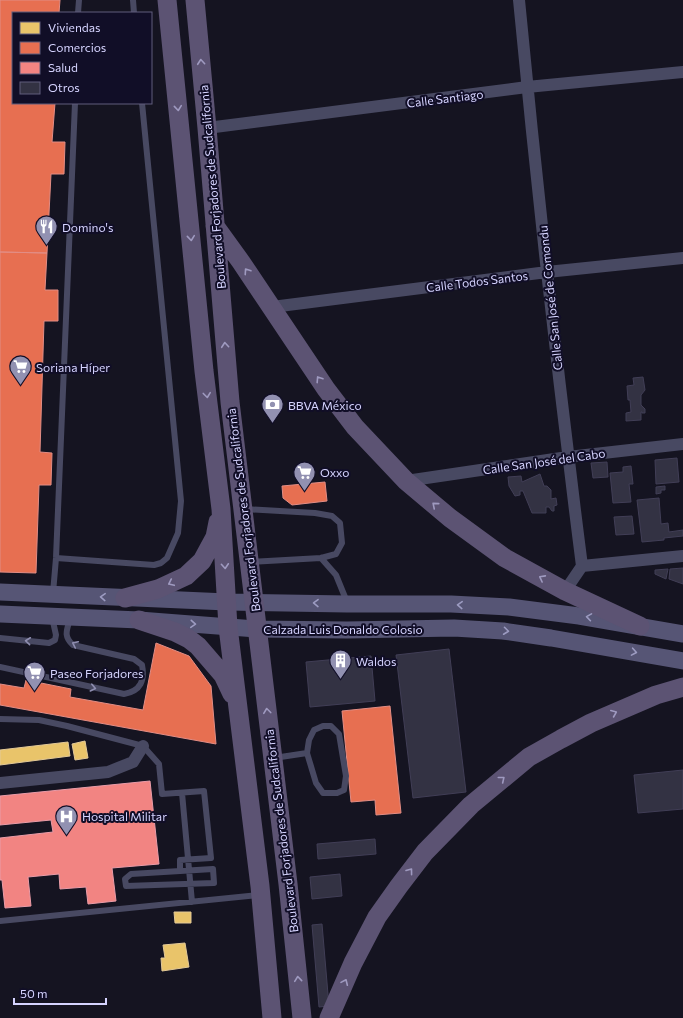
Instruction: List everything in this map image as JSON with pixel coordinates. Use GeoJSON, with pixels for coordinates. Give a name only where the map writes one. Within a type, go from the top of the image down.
{"type":"FeatureCollection","features":[{"type":"Feature","properties":{"kind":"main road","name":"Boulevard Forjadores de Sudcalifornia"},"geometry":{"type":"LineString","coordinates":[[167,0],[204,370],[221,508],[228,626],[260,891],[272,1018]]}},
{"type":"Feature","properties":{"kind":"main road","name":"Boulevard Forjadores de Sudcalifornia"},"geometry":{"type":"LineString","coordinates":[[195,0],[230,402],[288,884],[302,1018]]}},
{"type":"Feature","properties":{"kind":"main road"},"geometry":{"type":"LineString","coordinates":[[215,226],[272,307],[330,394],[355,427],[406,481],[450,518],[505,558],[565,591],[640,626]]}},
{"type":"Feature","properties":{"kind":"main road"},"geometry":{"type":"LineString","coordinates":[[197,292],[199,295],[206,297],[211,292],[218,259]]}},
{"type":"Feature","properties":{"kind":"main road"},"geometry":{"type":"LineString","coordinates":[[204,370],[212,362],[217,362],[220,365],[230,402]]}},
{"type":"Feature","properties":{"kind":"main road"},"geometry":{"type":"LineString","coordinates":[[125,598],[158,589],[186,576],[202,560],[215,537],[221,508]]}},
{"type":"Feature","properties":{"kind":"main road","name":"Calzada Luis Donaldo Colosio"},"geometry":{"type":"LineString","coordinates":[[0,592],[227,602],[452,604],[508,607],[579,616],[683,634]]}},
{"type":"Feature","properties":{"kind":"main road"},"geometry":{"type":"LineString","coordinates":[[25,615],[48,606],[52,602],[53,594]]}},
{"type":"Feature","properties":{"kind":"main road","name":"Calzada Luis Donaldo Colosio"},"geometry":{"type":"LineString","coordinates":[[0,614],[139,620],[257,629],[348,630],[454,628],[503,630],[683,661]]}},
{"type":"Feature","properties":{"kind":"main road"},"geometry":{"type":"LineString","coordinates":[[139,620],[175,632],[189,639],[198,646],[223,674],[238,706]]}},
{"type":"Feature","properties":{"kind":"main road"},"geometry":{"type":"LineString","coordinates":[[329,1018],[353,963],[377,917],[425,852],[471,805],[529,757],[561,738],[591,723],[656,695],[683,687]]}},
{"type":"Feature","properties":{"kind":"main road"},"geometry":{"type":"LineString","coordinates":[[260,891],[288,884]]}},
{"type":"Feature","properties":{"kind":"street","name":"Calle San José de Comondu"},"geometry":{"type":"LineString","coordinates":[[519,0],[547,272],[582,566]]}},
{"type":"Feature","properties":{"kind":"street","name":"Calle Santiago"},"geometry":{"type":"LineString","coordinates":[[207,128],[527,87],[683,72]]}},
{"type":"Feature","properties":{"kind":"street","name":"Calle Todos Santos"},"geometry":{"type":"LineString","coordinates":[[272,307],[547,272],[683,258]]}},
{"type":"Feature","properties":{"kind":"street","name":"Calle San José del Cabo"},"geometry":{"type":"LineString","coordinates":[[406,481],[568,456],[683,444]]}},
{"type":"Feature","properties":{"kind":"street"},"geometry":{"type":"LineString","coordinates":[[565,591],[582,566],[683,556]]}},
{"type":"Feature","properties":{"kind":"street"},"geometry":{"type":"LineString","coordinates":[[0,783],[108,772],[133,762],[143,746]]}},
{"type":"Feature","properties":{"kind":"lane"},"geometry":{"type":"LineString","coordinates":[[78,12],[79,0]]}},
{"type":"Feature","properties":{"kind":"lane"},"geometry":{"type":"LineString","coordinates":[[132,0],[134,12]]}},
{"type":"Feature","properties":{"kind":"lane"},"geometry":{"type":"LineString","coordinates":[[53,594],[56,558],[75,104]]}},
{"type":"Feature","properties":{"kind":"lane"},"geometry":{"type":"LineString","coordinates":[[56,558],[154,565],[161,563],[167,558],[178,533],[181,501],[142,104]]}},
{"type":"Feature","properties":{"kind":"lane"},"geometry":{"type":"LineString","coordinates":[[243,509],[315,513],[332,516],[340,523],[342,543],[336,554],[321,558],[249,562]]}},
{"type":"Feature","properties":{"kind":"lane"},"geometry":{"type":"LineString","coordinates":[[321,558],[336,575],[347,604]]}},
{"type":"Feature","properties":{"kind":"lane"},"geometry":{"type":"LineString","coordinates":[[0,638],[49,643],[55,640],[56,635],[51,616]]}},
{"type":"Feature","properties":{"kind":"lane"},"geometry":{"type":"LineString","coordinates":[[0,667],[124,694],[131,693],[137,689],[142,681],[142,664],[134,659],[73,645],[68,640],[67,632],[71,617]]}},
{"type":"Feature","properties":{"kind":"lane"},"geometry":{"type":"LineString","coordinates":[[0,719],[39,720],[143,746],[159,764],[162,794],[204,791],[211,858],[180,860],[180,871]]}},
{"type":"Feature","properties":{"kind":"lane"},"geometry":{"type":"LineString","coordinates":[[323,726],[331,726],[339,734],[346,776],[344,790],[337,793],[323,793],[316,782],[307,753],[309,740],[314,730],[323,726]]}},
{"type":"Feature","properties":{"kind":"lane"},"geometry":{"type":"LineString","coordinates":[[273,759],[307,753]]}},
{"type":"Feature","properties":{"kind":"lane"},"geometry":{"type":"LineString","coordinates":[[182,793],[192,902]]}},
{"type":"Feature","properties":{"kind":"lane"},"geometry":{"type":"LineString","coordinates":[[213,869],[214,883],[126,886],[126,879],[131,874],[190,871],[213,869]]}},
{"type":"Feature","properties":{"kind":"lane"},"geometry":{"type":"LineString","coordinates":[[0,921],[192,902],[260,891]]}},
{"type":"Feature","properties":{"kind":"building: Viviendas"},"geometry":{"type":"Polygon","coordinates":[[[85,741],[88,758],[75,760],[72,744],[85,741]]]}},
{"type":"Feature","properties":{"kind":"building: Viviendas"},"geometry":{"type":"Polygon","coordinates":[[[68,742],[70,756],[0,765],[0,750],[68,742]]]}},
{"type":"Feature","properties":{"kind":"building: Viviendas"},"geometry":{"type":"Polygon","coordinates":[[[174,912],[191,912],[191,923],[175,923],[174,912]]]}},
{"type":"Feature","properties":{"kind":"building: Viviendas"},"geometry":{"type":"Polygon","coordinates":[[[185,943],[189,967],[162,971],[161,958],[165,958],[163,945],[185,943]]]}},
{"type":"Feature","properties":{"kind":"building: Comercios"},"geometry":{"type":"Polygon","coordinates":[[[0,0],[60,0],[59,12],[12,12],[12,104],[55,104],[52,142],[65,142],[64,174],[51,174],[47,253],[0,252],[0,0]]]}},
{"type":"Feature","properties":{"kind":"building: Comercios","name":"Soriana Híper"},"geometry":{"type":"Polygon","coordinates":[[[0,252],[47,253],[45,290],[58,290],[58,321],[44,321],[40,452],[52,453],[51,485],[39,485],[36,573],[0,572],[0,252]]]}},
{"type":"Feature","properties":{"kind":"building: Comercios","name":"Oxxo"},"geometry":{"type":"Polygon","coordinates":[[[325,482],[327,501],[292,505],[283,498],[282,486],[325,482]]]}},
{"type":"Feature","properties":{"kind":"building: Comercios","name":"Paseo Forjadores"},"geometry":{"type":"Polygon","coordinates":[[[156,643],[189,656],[211,686],[216,744],[0,705],[0,684],[24,688],[26,680],[71,689],[70,697],[143,710],[156,643]]]}},
{"type":"Feature","properties":{"kind":"building: Comercios"},"geometry":{"type":"Polygon","coordinates":[[[390,706],[401,813],[376,815],[375,800],[351,802],[342,711],[390,706]]]}},
{"type":"Feature","properties":{"kind":"building: Salud"},"geometry":{"type":"Polygon","coordinates":[[[150,781],[159,864],[112,868],[116,901],[88,904],[86,887],[60,889],[59,874],[28,877],[31,906],[5,908],[2,880],[0,880],[0,838],[53,832],[51,820],[0,825],[0,796],[150,781]]]}},
{"type":"Feature","properties":{"kind":"building: Otros"},"geometry":{"type":"Polygon","coordinates":[[[643,377],[645,390],[641,395],[641,405],[645,409],[645,413],[641,412],[641,420],[626,421],[626,413],[631,412],[627,386],[634,385],[633,378],[643,377]]]}},
{"type":"Feature","properties":{"kind":"building: Otros"},"geometry":{"type":"Polygon","coordinates":[[[677,458],[679,482],[656,484],[655,460],[677,458]]]}},
{"type":"Feature","properties":{"kind":"building: Otros"},"geometry":{"type":"Polygon","coordinates":[[[607,462],[608,477],[593,478],[591,463],[607,462]]]}},
{"type":"Feature","properties":{"kind":"building: Otros"},"geometry":{"type":"Polygon","coordinates":[[[631,466],[633,484],[629,484],[631,502],[613,503],[610,473],[623,472],[623,467],[631,466]]]}},
{"type":"Feature","properties":{"kind":"building: Otros"},"geometry":{"type":"Polygon","coordinates":[[[540,474],[544,486],[547,486],[551,490],[551,499],[556,498],[557,505],[554,506],[554,511],[552,511],[549,507],[546,507],[546,513],[532,513],[523,491],[520,491],[520,495],[515,496],[509,486],[508,477],[521,476],[522,482],[540,474]]]}},
{"type":"Feature","properties":{"kind":"building: Otros"},"geometry":{"type":"Polygon","coordinates":[[[665,486],[665,490],[661,490],[661,493],[656,494],[656,487],[665,486]]]}},
{"type":"Feature","properties":{"kind":"building: Otros"},"geometry":{"type":"Polygon","coordinates":[[[659,498],[661,524],[668,523],[669,532],[683,530],[683,536],[664,538],[664,540],[642,542],[637,500],[659,498]]]}},
{"type":"Feature","properties":{"kind":"building: Otros"},"geometry":{"type":"Polygon","coordinates":[[[632,516],[634,534],[616,535],[614,517],[632,516]]]}},
{"type":"Feature","properties":{"kind":"building: Otros"},"geometry":{"type":"Polygon","coordinates":[[[683,568],[683,584],[669,579],[670,569],[683,568]]]}},
{"type":"Feature","properties":{"kind":"building: Otros"},"geometry":{"type":"Polygon","coordinates":[[[668,569],[666,579],[655,574],[655,570],[668,569]]]}},
{"type":"Feature","properties":{"kind":"building: Otros"},"geometry":{"type":"Polygon","coordinates":[[[449,649],[466,792],[413,798],[396,655],[449,649]]]}},
{"type":"Feature","properties":{"kind":"building: Otros","name":"Waldos"},"geometry":{"type":"Polygon","coordinates":[[[371,656],[375,701],[310,707],[306,662],[371,656]]]}},
{"type":"Feature","properties":{"kind":"building: Otros"},"geometry":{"type":"Polygon","coordinates":[[[683,770],[683,809],[638,813],[634,775],[683,770]]]}},
{"type":"Feature","properties":{"kind":"building: Otros"},"geometry":{"type":"Polygon","coordinates":[[[375,839],[376,854],[318,859],[317,844],[375,839]]]}},
{"type":"Feature","properties":{"kind":"building: Otros"},"geometry":{"type":"Polygon","coordinates":[[[340,874],[342,896],[312,899],[310,877],[340,874]]]}},
{"type":"Feature","properties":{"kind":"building: Otros"},"geometry":{"type":"Polygon","coordinates":[[[322,924],[329,1006],[319,1007],[312,925],[322,924]]]}},
{"type":"Feature","properties":{"kind":"place","name":"Domino's"},"geometry":{"type":"Point","coordinates":[47,246]}},
{"type":"Feature","properties":{"kind":"place","name":"Soriana Híper"},"geometry":{"type":"Point","coordinates":[21,386]}},
{"type":"Feature","properties":{"kind":"place","name":"BBVA México"},"geometry":{"type":"Point","coordinates":[272,424]}},
{"type":"Feature","properties":{"kind":"place","name":"Oxxo"},"geometry":{"type":"Point","coordinates":[304,492]}},
{"type":"Feature","properties":{"kind":"place","name":"Waldos"},"geometry":{"type":"Point","coordinates":[340,680]}},
{"type":"Feature","properties":{"kind":"place","name":"Paseo Forjadores"},"geometry":{"type":"Point","coordinates":[35,692]}},
{"type":"Feature","properties":{"kind":"place","name":"Hospital Militar"},"geometry":{"type":"Point","coordinates":[67,836]}}]}
